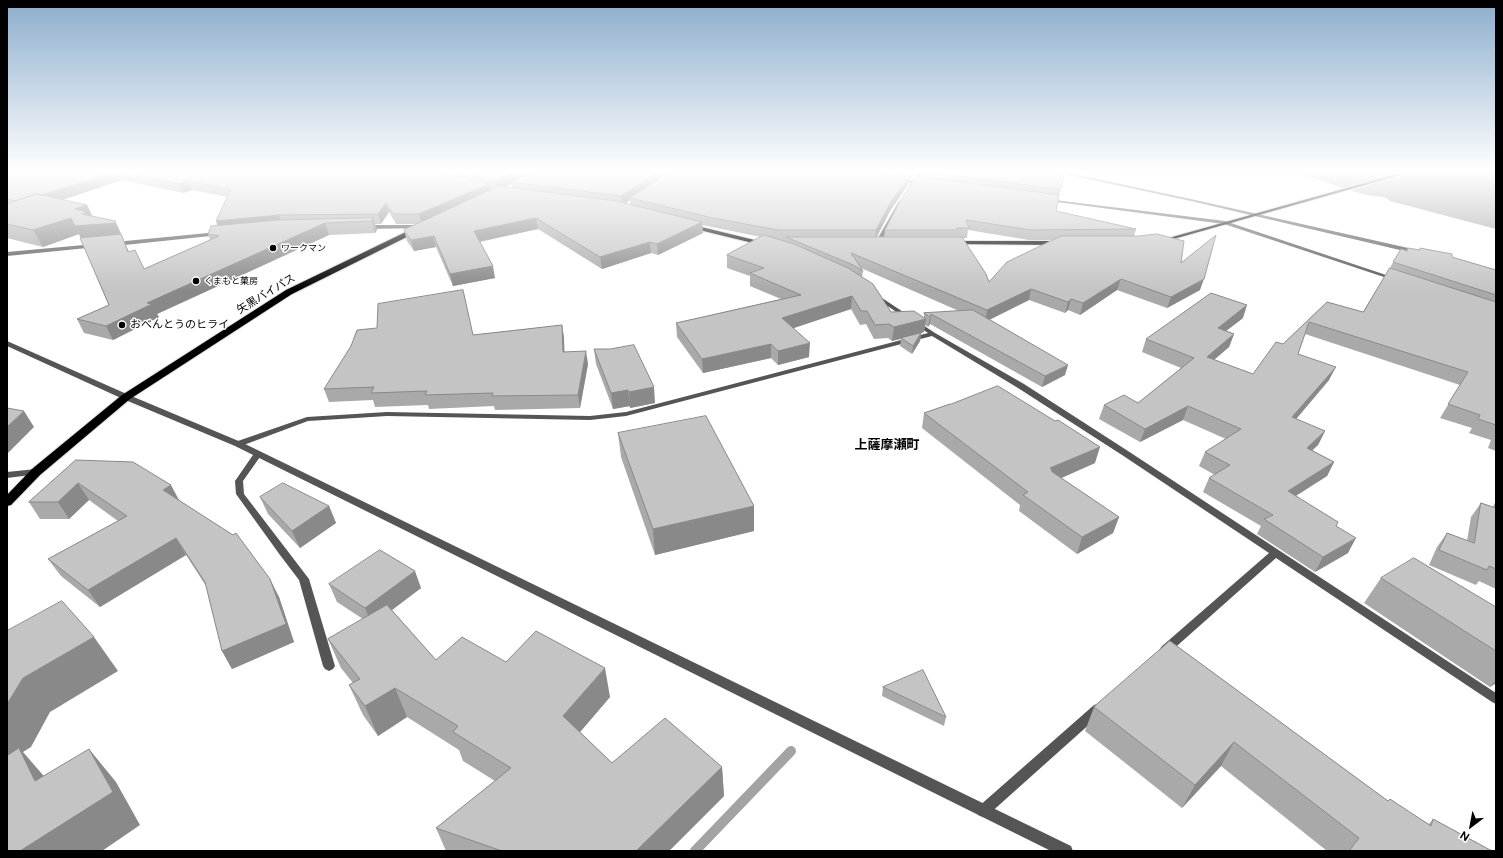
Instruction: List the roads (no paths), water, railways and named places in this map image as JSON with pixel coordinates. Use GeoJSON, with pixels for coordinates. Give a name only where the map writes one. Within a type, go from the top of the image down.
{"type":"FeatureCollection","features":[{"type":"Feature","properties":{"kind":"highway","name":"矢黒バイパス"},"geometry":{"type":"LineString","coordinates":[[7,502],[36,472],[126,398],[288,292],[428,225]]}},
{"type":"Feature","properties":{"kind":"main road"},"geometry":{"type":"LineString","coordinates":[[1155,242],[1265,211]]}},
{"type":"Feature","properties":{"kind":"main road"},"geometry":{"type":"LineString","coordinates":[[683,224],[769,245]]}},
{"type":"Feature","properties":{"kind":"main road"},"geometry":{"type":"LineString","coordinates":[[874,243],[885,243]]}},
{"type":"Feature","properties":{"kind":"main road"},"geometry":{"type":"LineString","coordinates":[[947,243],[1070,243]]}},
{"type":"Feature","properties":{"kind":"street"},"geometry":{"type":"LineString","coordinates":[[874,243],[895,211]]}},
{"type":"Feature","properties":{"kind":"street"},"geometry":{"type":"LineString","coordinates":[[1132,211],[1225,223],[1398,280]]}},
{"type":"Feature","properties":{"kind":"street"},"geometry":{"type":"LineString","coordinates":[[1249,211],[1424,254]]}},
{"type":"Feature","properties":{"kind":"street"},"geometry":{"type":"LineString","coordinates":[[362,227],[428,225]]}},
{"type":"Feature","properties":{"kind":"street"},"geometry":{"type":"LineString","coordinates":[[109,244],[227,233]]}},
{"type":"Feature","properties":{"kind":"street"},"geometry":{"type":"LineString","coordinates":[[7,254],[101,245]]}},
{"type":"Feature","properties":{"kind":"street"},"geometry":{"type":"LineString","coordinates":[[869,291],[933,334],[1027,390],[1496,699]]}},
{"type":"Feature","properties":{"kind":"street"},"geometry":{"type":"LineString","coordinates":[[238,444],[308,419],[387,414],[590,418],[626,414],[933,334]]}},
{"type":"Feature","properties":{"kind":"street"},"geometry":{"type":"LineString","coordinates":[[7,343],[126,398],[238,444],[1066,851]]}},
{"type":"Feature","properties":{"kind":"street"},"geometry":{"type":"LineString","coordinates":[[258,454],[239,481],[240,494],[304,579],[329,666]]}},
{"type":"Feature","properties":{"kind":"street"},"geometry":{"type":"LineString","coordinates":[[7,475],[36,472]]}},
{"type":"Feature","properties":{"kind":"street"},"geometry":{"type":"LineString","coordinates":[[1156,658],[1275,553]]}},
{"type":"Feature","properties":{"kind":"street"},"geometry":{"type":"LineString","coordinates":[[983,811],[1108,700]]}},
{"type":"Feature","properties":{"kind":"waterway"},"geometry":{"type":"LineString","coordinates":[[695,851],[791,751]]}},
{"type":"Feature","properties":{"kind":"place","name":"ワークマン"},"geometry":{"type":"Point","coordinates":[273,248]}},
{"type":"Feature","properties":{"kind":"place","name":"くまもと菓房"},"geometry":{"type":"Point","coordinates":[196,281]}},
{"type":"Feature","properties":{"kind":"place","name":"おべんとうのヒライ"},"geometry":{"type":"Point","coordinates":[122,325]}},
{"type":"Feature","properties":{"kind":"district","name":"上薩摩瀬町"},"geometry":{"type":"Point","coordinates":[887,445]}}]}
